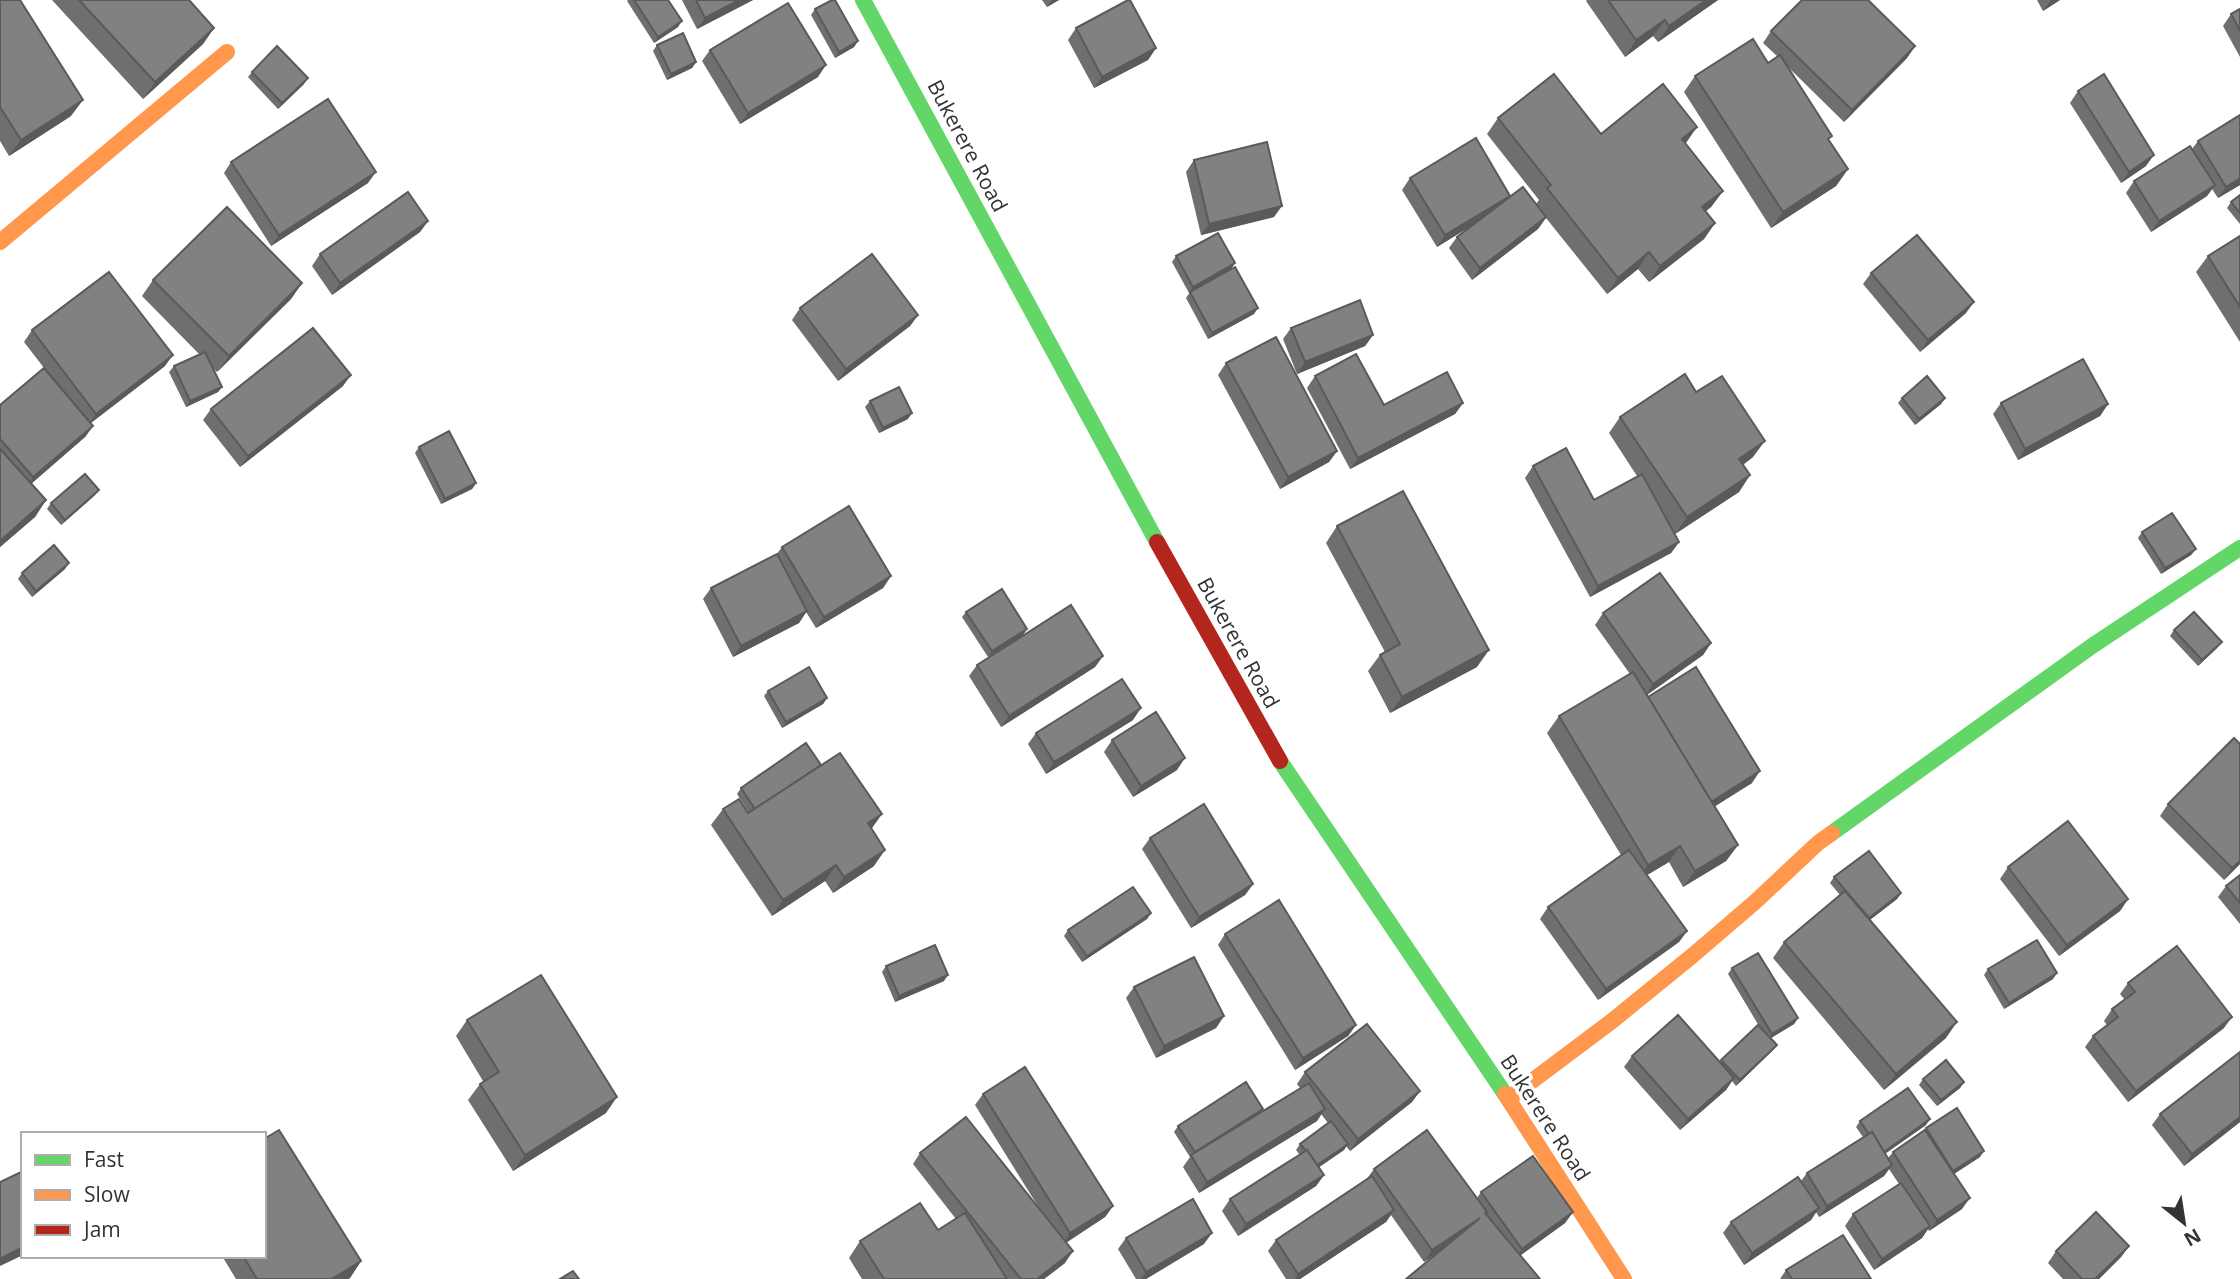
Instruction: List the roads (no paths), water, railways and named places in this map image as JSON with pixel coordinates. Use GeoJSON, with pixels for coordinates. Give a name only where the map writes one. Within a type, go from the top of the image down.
{"type":"FeatureCollection","features":[{"type":"Feature","properties":{"kind":"street","name":"Bukerere Road"},"geometry":{"type":"LineString","coordinates":[[863,0],[1122,479],[1279,759],[1508,1099],[1623,1279]]}},
{"type":"Feature","properties":{"kind":"street"},"geometry":{"type":"LineString","coordinates":[[0,242],[227,52]]}},
{"type":"Feature","properties":{"kind":"street"},"geometry":{"type":"LineString","coordinates":[[1508,1099],[1612,1021],[1692,956],[1818,843],[2092,646],[2240,548]]}}]}
